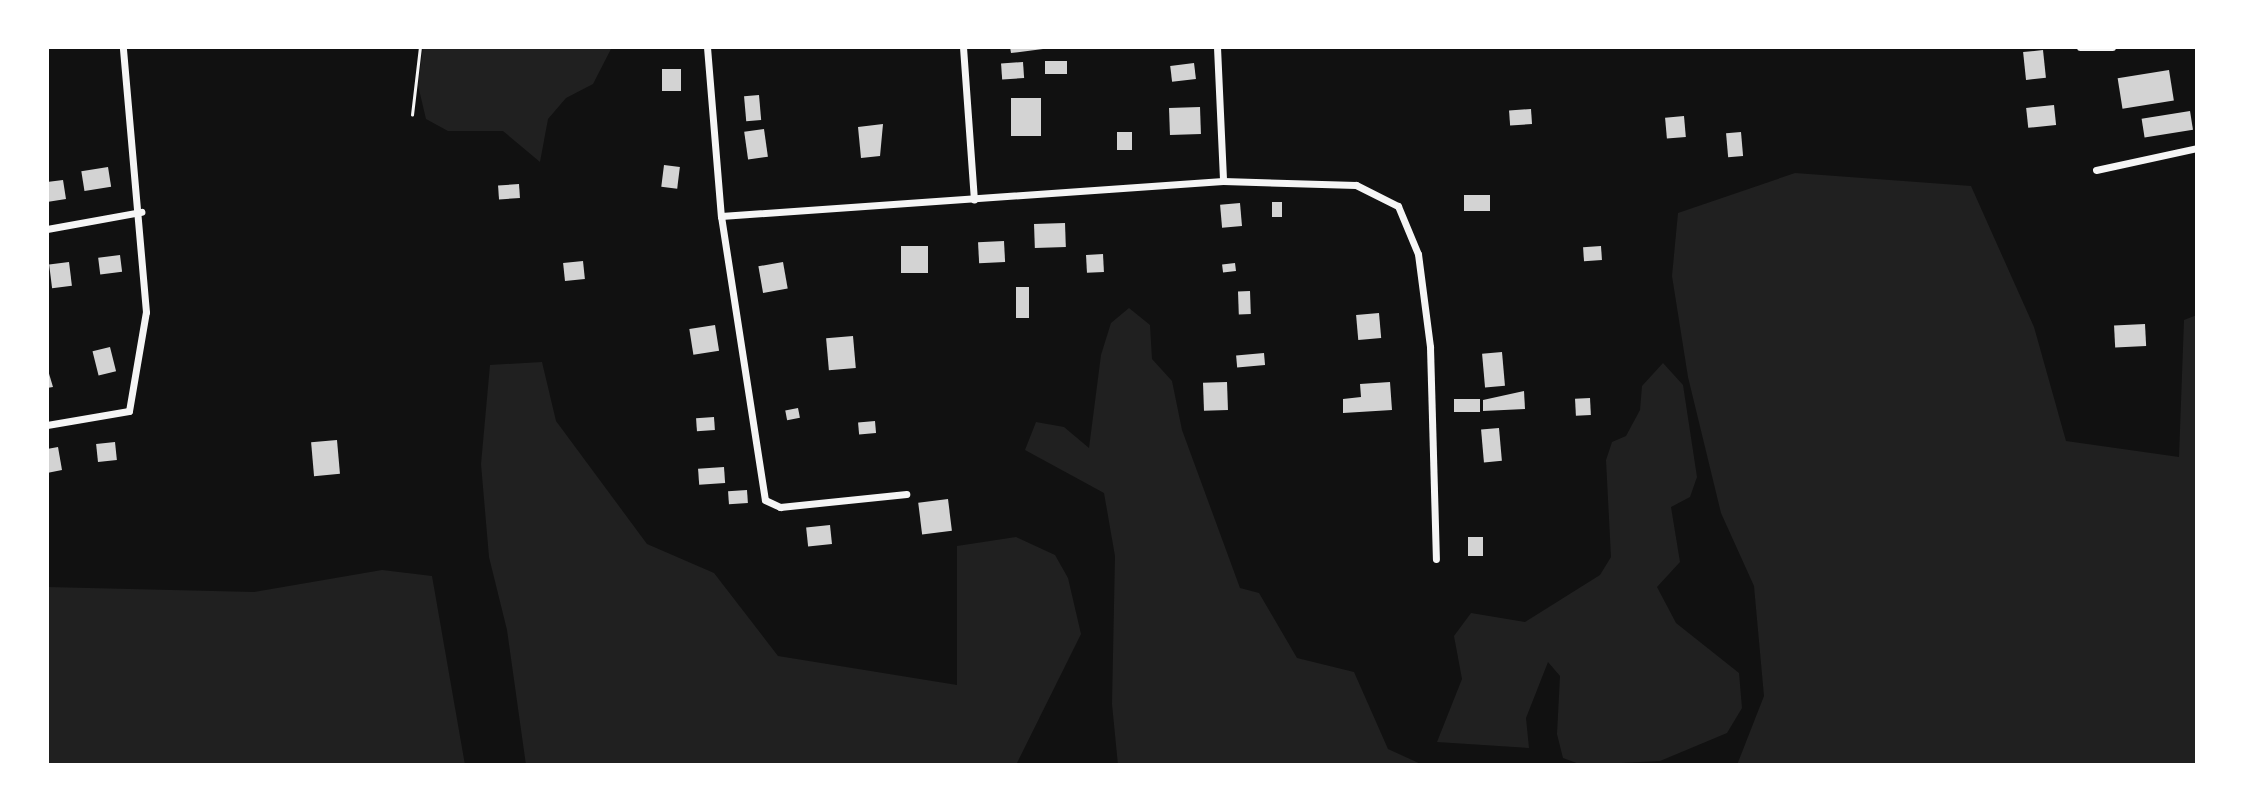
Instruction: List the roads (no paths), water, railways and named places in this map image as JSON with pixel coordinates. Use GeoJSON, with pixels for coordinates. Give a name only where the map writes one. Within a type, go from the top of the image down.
{"type":"FeatureCollection","features":[{"type":"Feature","properties":{"kind":"street"},"geometry":{"type":"LineString","coordinates":[[47,425],[129,411],[146,312],[141,212],[123,47]]}},
{"type":"Feature","properties":{"kind":"street"},"geometry":{"type":"LineString","coordinates":[[707,47],[721,216],[765,500],[780,507],[906,494]]}},
{"type":"Feature","properties":{"kind":"street"},"geometry":{"type":"LineString","coordinates":[[963,47],[974,200]]}},
{"type":"Feature","properties":{"kind":"street"},"geometry":{"type":"LineString","coordinates":[[1217,47],[1223,181]]}},
{"type":"Feature","properties":{"kind":"street"},"geometry":{"type":"LineString","coordinates":[[2080,49],[2112,47]]}},
{"type":"Feature","properties":{"kind":"street"},"geometry":{"type":"LineString","coordinates":[[2096,170],[2197,148]]}},
{"type":"Feature","properties":{"kind":"street"},"geometry":{"type":"LineString","coordinates":[[721,216],[1223,181],[1356,185],[1398,206],[1418,254],[1430,347],[1436,559]]}},
{"type":"Feature","properties":{"kind":"street"},"geometry":{"type":"LineString","coordinates":[[47,229],[141,212]]}}]}
